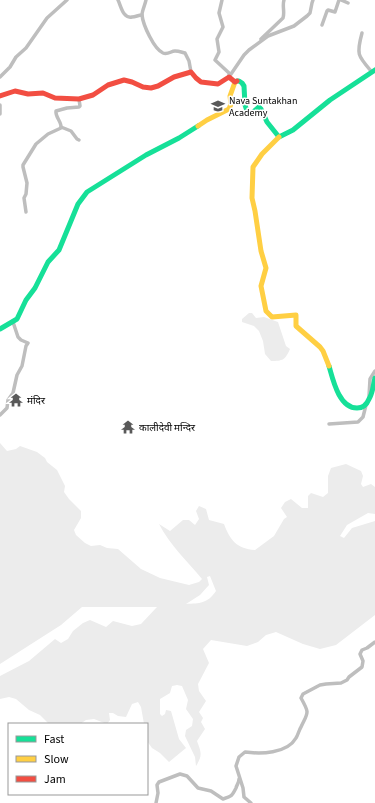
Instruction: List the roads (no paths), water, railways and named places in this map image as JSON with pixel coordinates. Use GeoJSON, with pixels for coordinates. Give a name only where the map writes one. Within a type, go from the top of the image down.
{"type":"FeatureCollection","features":[{"type":"Feature","properties":{"kind":"street"},"geometry":{"type":"LineString","coordinates":[[0,77],[10,67],[16,57],[26,48],[47,18],[67,0]]}},
{"type":"Feature","properties":{"kind":"street"},"geometry":{"type":"LineString","coordinates":[[118,0],[124,15],[132,18],[137,15],[142,15]]}},
{"type":"Feature","properties":{"kind":"street"},"geometry":{"type":"LineString","coordinates":[[146,0],[142,15],[146,30],[156,46],[165,53],[174,51],[184,53],[189,60],[191,72],[196,78],[201,82],[218,84],[229,77],[244,55],[268,36],[294,26],[307,16],[310,13],[313,0]]}},
{"type":"Feature","properties":{"kind":"street"},"geometry":{"type":"LineString","coordinates":[[222,0],[220,12],[223,27],[217,39],[219,52],[215,60],[229,73],[229,77],[235,82],[242,83],[244,86],[245,105],[248,114],[250,115],[259,107],[262,109],[267,122],[279,137]]}},
{"type":"Feature","properties":{"kind":"street"},"geometry":{"type":"LineString","coordinates":[[255,46],[258,41],[283,18],[284,0]]}},
{"type":"Feature","properties":{"kind":"street"},"geometry":{"type":"LineString","coordinates":[[322,25],[328,10],[335,12],[340,0],[348,3]]}},
{"type":"Feature","properties":{"kind":"street"},"geometry":{"type":"LineString","coordinates":[[362,33],[359,55],[363,62],[374,71],[330,100],[293,130],[279,137],[262,154],[253,167],[252,198],[261,251],[266,268],[262,286],[266,311],[272,317],[296,315],[296,326],[316,342],[324,352],[334,383],[346,404],[355,408],[362,407],[367,403],[372,393],[375,378]]}},
{"type":"Feature","properties":{"kind":"street"},"geometry":{"type":"LineString","coordinates":[[0,96],[15,92],[28,94],[43,93],[55,98],[79,99],[93,95],[108,85],[124,80],[143,87],[151,88],[158,86],[174,77],[191,72]]}},
{"type":"Feature","properties":{"kind":"street"},"geometry":{"type":"LineString","coordinates":[[0,329],[17,319],[48,262],[59,250],[78,204],[87,192],[146,155],[229,109],[231,104],[230,96],[235,82]]}},
{"type":"Feature","properties":{"kind":"street"},"geometry":{"type":"LineString","coordinates":[[79,99],[80,106],[78,108],[67,108],[56,111],[61,127],[69,130],[79,140]]}},
{"type":"Feature","properties":{"kind":"street"},"geometry":{"type":"LineString","coordinates":[[0,105],[0,114]]}},
{"type":"Feature","properties":{"kind":"street"},"geometry":{"type":"LineString","coordinates":[[26,212],[24,198],[27,183],[23,165],[36,144],[61,127]]}},
{"type":"Feature","properties":{"kind":"street"},"geometry":{"type":"LineString","coordinates":[[0,415],[7,408],[8,400],[13,393],[17,375],[22,366],[28,343],[18,337],[13,322]]}},
{"type":"Feature","properties":{"kind":"street"},"geometry":{"type":"LineString","coordinates":[[329,424],[358,422],[361,420],[367,403],[370,379],[375,371]]}},
{"type":"Feature","properties":{"kind":"street"},"geometry":{"type":"LineString","coordinates":[[251,803],[244,797],[243,788],[236,766],[239,757],[245,752],[258,754],[271,752],[286,748],[292,743],[307,715],[307,709],[301,698],[303,694],[320,685],[340,683],[347,680],[362,667],[363,661],[360,654],[362,650],[375,642]]}},
{"type":"Feature","properties":{"kind":"street"},"geometry":{"type":"LineString","coordinates":[[156,803],[158,793],[157,785],[159,782],[180,774],[187,776],[198,788],[211,790],[223,799],[234,794],[239,782],[239,776]]}},
{"type":"Feature","properties":{"kind":"place","name":"Nava Suntakhan Academy"},"geometry":{"type":"Point","coordinates":[218,106]}},
{"type":"Feature","properties":{"kind":"place","name":"मंदिर"},"geometry":{"type":"Point","coordinates":[16,400]}},
{"type":"Feature","properties":{"kind":"place","name":"कालीदेवी मन्दिर"},"geometry":{"type":"Point","coordinates":[128,427]}}]}
